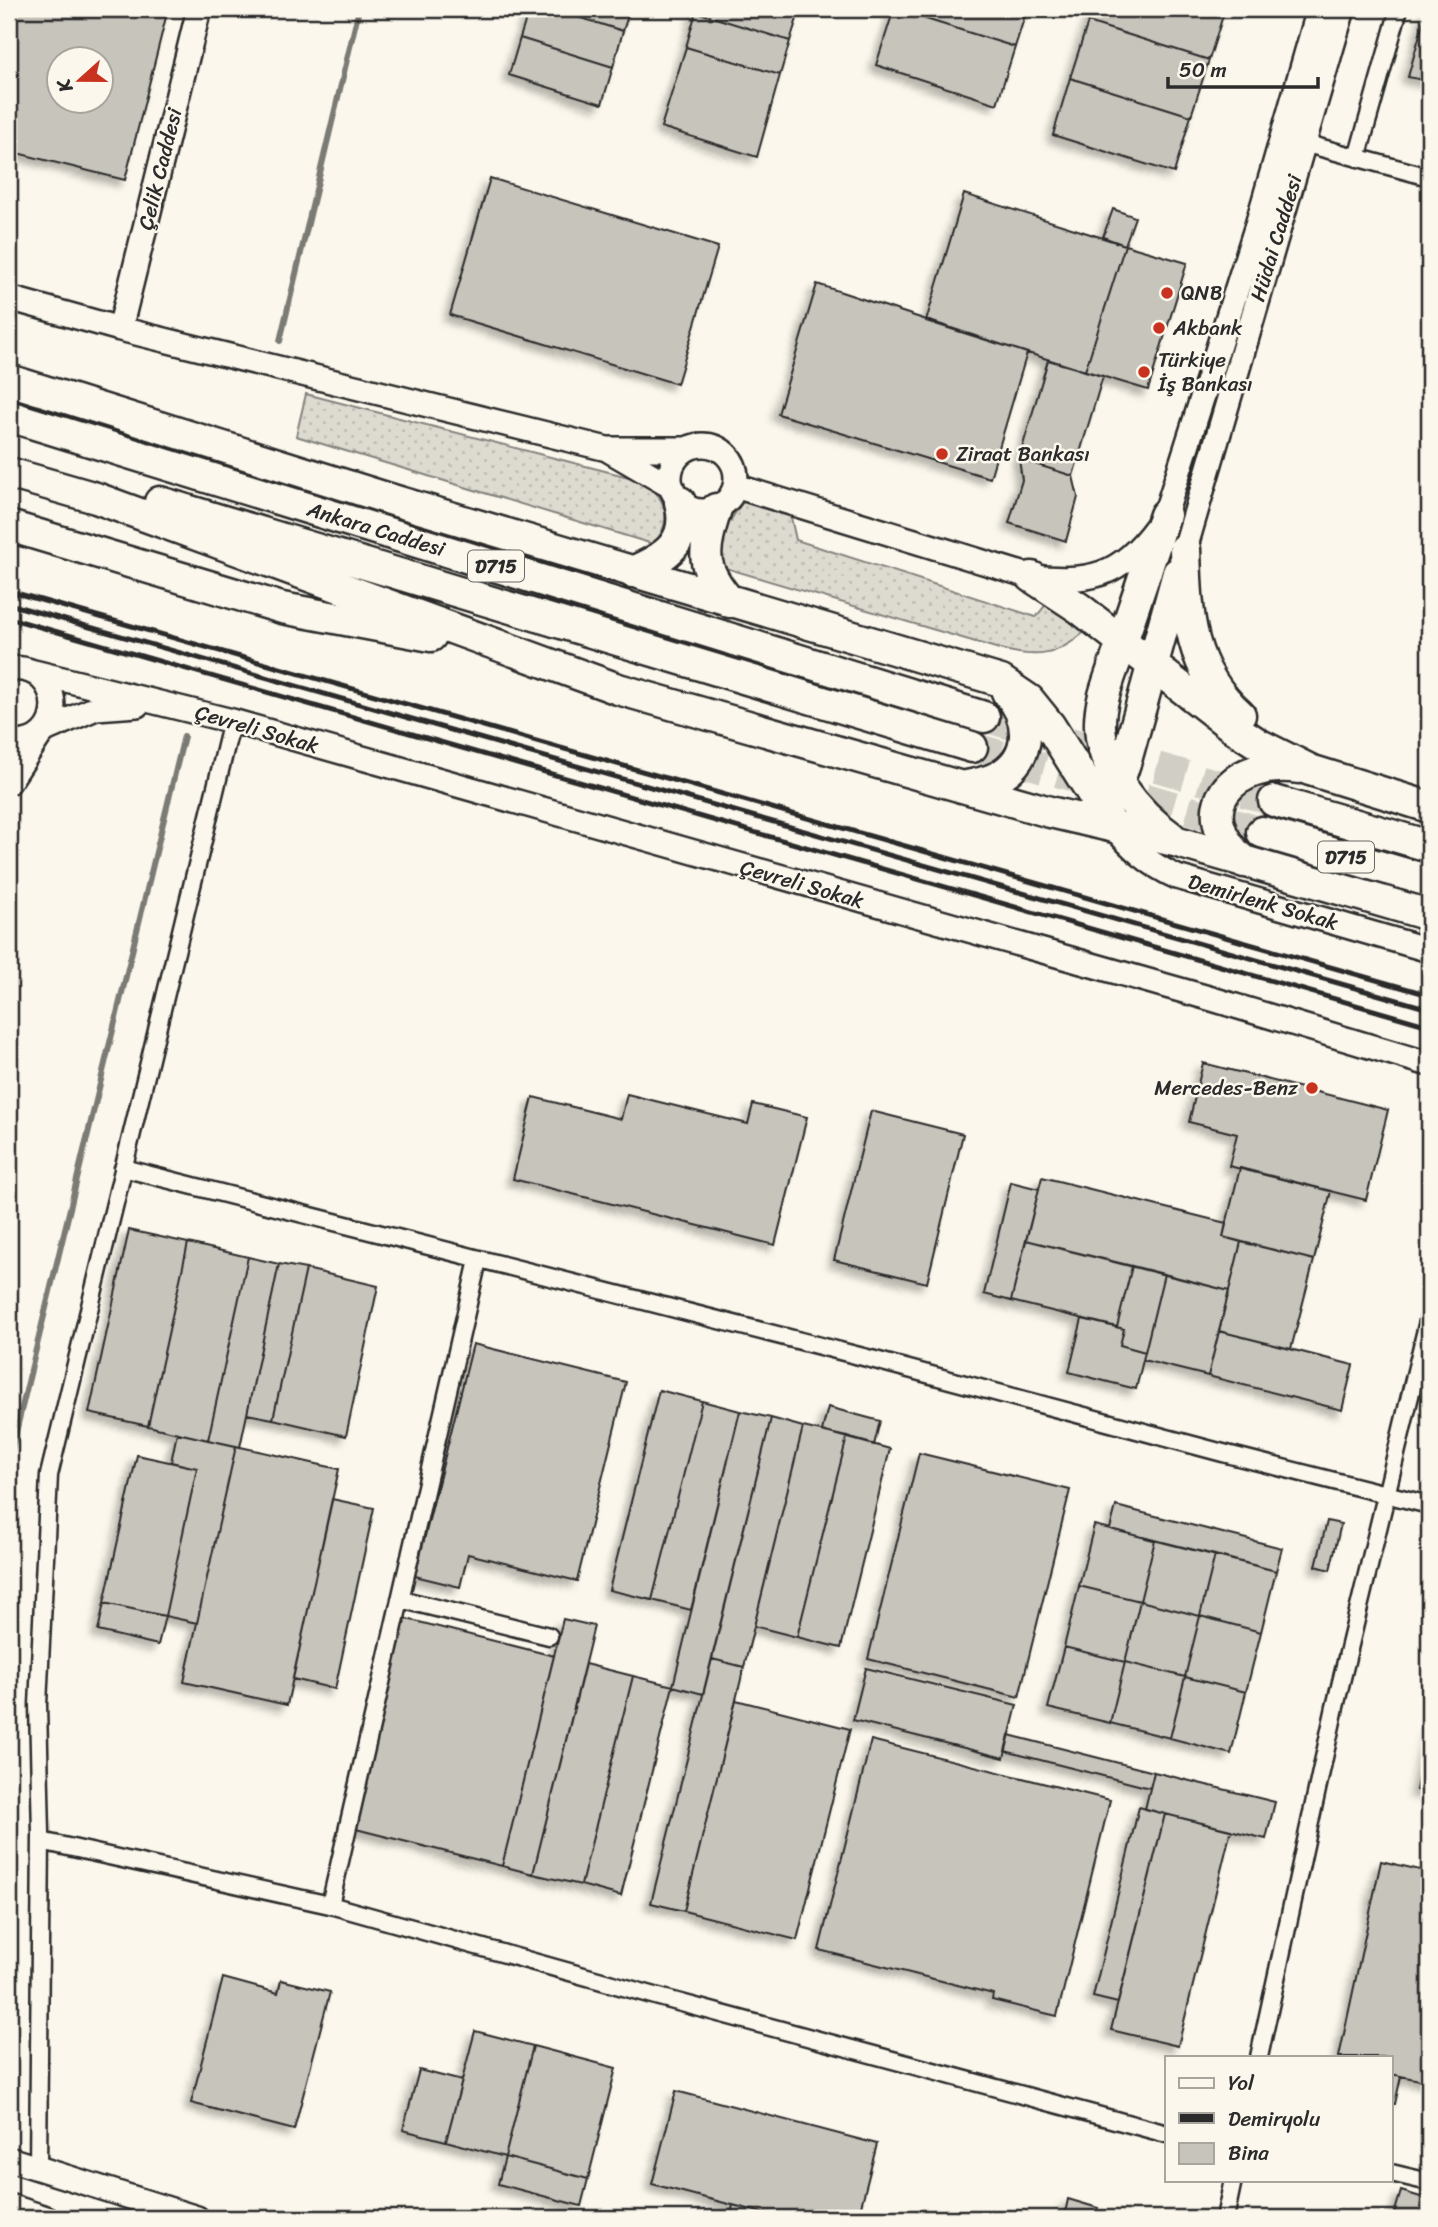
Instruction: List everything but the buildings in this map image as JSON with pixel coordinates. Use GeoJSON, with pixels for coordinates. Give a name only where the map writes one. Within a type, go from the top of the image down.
{"type":"FeatureCollection","features":[{"type":"Feature","properties":{"kind":"highway"},"geometry":{"type":"LineString","coordinates":[[9,380],[396,501],[1001,681],[1029,700],[1061,740],[1112,825]]}},
{"type":"Feature","properties":{"kind":"highway","name":"Ankara Caddesi"},"geometry":{"type":"LineString","coordinates":[[9,416],[984,717]]}},
{"type":"Feature","properties":{"kind":"highway"},"geometry":{"type":"LineString","coordinates":[[111,447],[396,501]]}},
{"type":"Feature","properties":{"kind":"highway","name":"Ankara Caddesi"},"geometry":{"type":"LineString","coordinates":[[9,456],[972,747]]}},
{"type":"Feature","properties":{"kind":"highway"},"geometry":{"type":"LineString","coordinates":[[9,473],[96,498],[618,690],[1050,812],[1178,842],[1429,915]]}},
{"type":"Feature","properties":{"kind":"highway"},"geometry":{"type":"LineString","coordinates":[[632,572],[657,561],[674,546],[683,524],[676,495]]}},
{"type":"Feature","properties":{"kind":"highway"},"geometry":{"type":"LineString","coordinates":[[716,509],[707,538],[706,560],[710,576],[730,602]]}},
{"type":"Feature","properties":{"kind":"highway"},"geometry":{"type":"LineString","coordinates":[[1165,516],[1104,696],[1100,718],[1105,751],[1118,779],[1140,810],[1178,842]]}},
{"type":"Feature","properties":{"kind":"highway"},"geometry":{"type":"LineString","coordinates":[[9,526],[282,607],[521,654]]}},
{"type":"Feature","properties":{"kind":"highway"},"geometry":{"type":"LineString","coordinates":[[1050,812],[1076,809],[1096,800],[1118,779],[1127,757],[1185,549]]}},
{"type":"Feature","properties":{"kind":"highway"},"geometry":{"type":"LineString","coordinates":[[1185,549],[1187,604],[1192,636],[1201,664],[1218,692],[1238,714],[1260,729],[1335,765],[1382,793]]}},
{"type":"Feature","properties":{"kind":"highway"},"geometry":{"type":"LineString","coordinates":[[1032,577],[1079,608],[1247,737],[1310,770],[1429,807]]}},
{"type":"Feature","properties":{"kind":"highway"},"geometry":{"type":"LineString","coordinates":[[961,787],[983,783],[1000,776],[1013,764],[1024,745],[1026,727],[1020,709],[1008,693],[982,676]]}},
{"type":"Feature","properties":{"kind":"highway"},"geometry":{"type":"LineString","coordinates":[[1244,862],[1223,838],[1218,824],[1221,796],[1240,776],[1254,770],[1279,766],[1310,770]]}},
{"type":"Feature","properties":{"kind":"highway","name":"D715"},"geometry":{"type":"LineString","coordinates":[[1274,801],[1429,846]]}},
{"type":"Feature","properties":{"kind":"highway","name":"D715"},"geometry":{"type":"LineString","coordinates":[[1262,832],[1429,881]]}},
{"type":"Feature","properties":{"kind":"street","name":"Çelik Caddesi"},"geometry":{"type":"LineString","coordinates":[[120,329],[199,9]]}},
{"type":"Feature","properties":{"kind":"street","name":"Hüdai Caddesi"},"geometry":{"type":"LineString","coordinates":[[1185,549],[1293,140],[1319,9]]}},
{"type":"Feature","properties":{"kind":"street","name":"Hüdai Caddesi"},"geometry":{"type":"LineString","coordinates":[[1165,516],[1257,225],[1343,9]]}},
{"type":"Feature","properties":{"kind":"street"},"geometry":{"type":"LineString","coordinates":[[1357,158],[1399,9]]}},
{"type":"Feature","properties":{"kind":"street"},"geometry":{"type":"LineString","coordinates":[[1293,140],[1429,177]]}},
{"type":"Feature","properties":{"kind":"street"},"geometry":{"type":"LineString","coordinates":[[9,298],[120,329],[607,449],[687,449],[707,445],[725,453],[734,466],[735,486],[731,497],[716,509],[693,510],[676,495],[607,449]]}},
{"type":"Feature","properties":{"kind":"street"},"geometry":{"type":"LineString","coordinates":[[676,495],[672,468],[687,449]]}},
{"type":"Feature","properties":{"kind":"street"},"geometry":{"type":"LineString","coordinates":[[735,486],[1032,577],[1074,580],[1109,571],[1133,555],[1165,516]]}},
{"type":"Feature","properties":{"kind":"street"},"geometry":{"type":"LineString","coordinates":[[18,669],[175,706]]}},
{"type":"Feature","properties":{"kind":"street"},"geometry":{"type":"LineString","coordinates":[[9,782],[51,720],[54,702],[47,684],[18,669]]}},
{"type":"Feature","properties":{"kind":"street"},"geometry":{"type":"LineString","coordinates":[[9,742],[24,742],[96,708],[119,705],[175,706]]}},
{"type":"Feature","properties":{"kind":"street","name":"Çevreli Sokak"},"geometry":{"type":"LineString","coordinates":[[175,706],[1212,999],[1429,1065]]}},
{"type":"Feature","properties":{"kind":"street"},"geometry":{"type":"LineString","coordinates":[[38,2169],[41,1841],[38,1705],[49,1475],[232,721]]}},
{"type":"Feature","properties":{"kind":"street","name":"Demirlenk Sokak"},"geometry":{"type":"LineString","coordinates":[[1112,825],[1146,860],[1177,877],[1429,950]]}},
{"type":"Feature","properties":{"kind":"street"},"geometry":{"type":"LineString","coordinates":[[123,1168],[876,1360],[1429,1505]]}},
{"type":"Feature","properties":{"kind":"street"},"geometry":{"type":"LineString","coordinates":[[330,1905],[478,1260]]}},
{"type":"Feature","properties":{"kind":"street"},"geometry":{"type":"LineString","coordinates":[[1259,2056],[1335,1707],[1429,1317]]}},
{"type":"Feature","properties":{"kind":"street"},"geometry":{"type":"LineString","coordinates":[[400,1599],[550,1636]]}},
{"type":"Feature","properties":{"kind":"street"},"geometry":{"type":"LineString","coordinates":[[41,1841],[330,1905],[1165,2133]]}},
{"type":"Feature","properties":{"kind":"street"},"geometry":{"type":"LineString","coordinates":[[9,2159],[197,2218]]}},
{"type":"Feature","properties":{"kind":"street"},"geometry":{"type":"LineString","coordinates":[[1392,2173],[1429,2182]]}},
{"type":"Feature","properties":{"kind":"street"},"geometry":{"type":"LineString","coordinates":[[1225,2218],[1233,2182]]}},
{"type":"Feature","properties":{"kind":"street"},"geometry":{"type":"LineString","coordinates":[[9,2206],[39,2216]]}},
{"type":"Feature","properties":{"kind":"shaded area"},"geometry":{"type":"Polygon","coordinates":[[[306,394],[640,480],[661,500],[664,526],[653,544],[296,436],[306,394]]]}},
{"type":"Feature","properties":{"kind":"shaded area"},"geometry":{"type":"Polygon","coordinates":[[[747,496],[790,513],[796,540],[1036,617],[1051,598],[1089,628],[1056,650],[1023,654],[722,567],[719,558],[721,539],[747,496]]]}},
{"type":"Feature","properties":{"kind":"waterway"},"geometry":{"type":"LineString","coordinates":[[280,341],[359,9]]}},
{"type":"Feature","properties":{"kind":"waterway"},"geometry":{"type":"LineString","coordinates":[[9,1461],[184,736]]}},
{"type":"Feature","properties":{"kind":"tunnel"},"geometry":{"type":"LineString","coordinates":[[984,717],[1274,801]]}},
{"type":"Feature","properties":{"kind":"tunnel"},"geometry":{"type":"LineString","coordinates":[[972,747],[1262,832]]}},
{"type":"Feature","properties":{"kind":"railway"},"geometry":{"type":"LineString","coordinates":[[9,591],[1429,995]]}},
{"type":"Feature","properties":{"kind":"railway"},"geometry":{"type":"LineString","coordinates":[[9,604],[1429,1009]]}},
{"type":"Feature","properties":{"kind":"railway"},"geometry":{"type":"LineString","coordinates":[[9,618],[1429,1026]]}},
{"type":"Feature","properties":{"kind":"place","name":"QNB"},"geometry":{"type":"Point","coordinates":[1167,293]}},
{"type":"Feature","properties":{"kind":"place","name":"Akbank"},"geometry":{"type":"Point","coordinates":[1159,328]}},
{"type":"Feature","properties":{"kind":"place","name":"Türkiye İş Bankası"},"geometry":{"type":"Point","coordinates":[1144,372]}},
{"type":"Feature","properties":{"kind":"place","name":"Ziraat Bankası"},"geometry":{"type":"Point","coordinates":[942,454]}},
{"type":"Feature","properties":{"kind":"place","name":"Mercedes-Benz"},"geometry":{"type":"Point","coordinates":[1312,1088]}}]}
